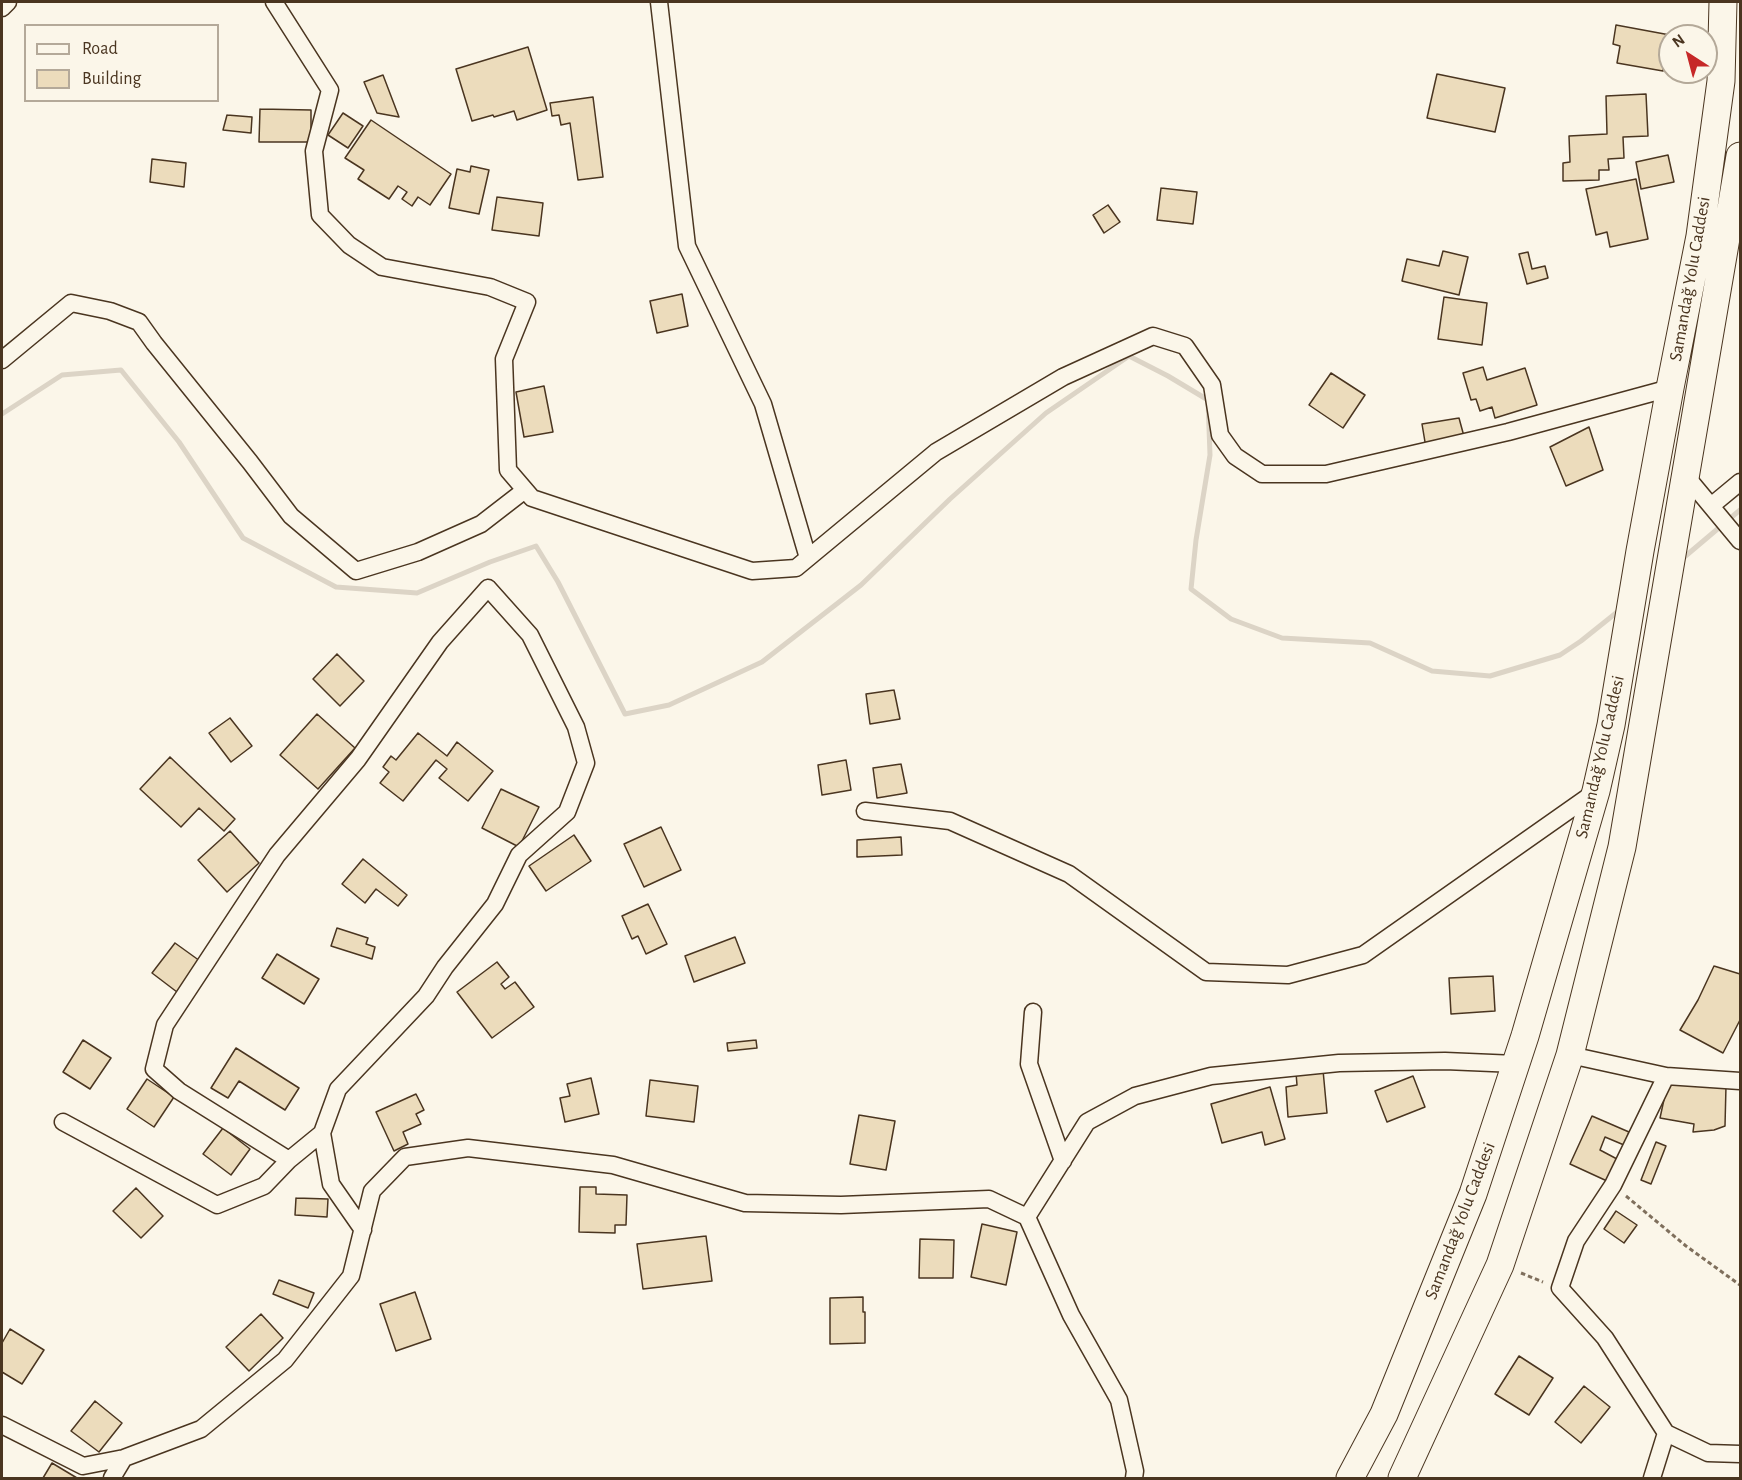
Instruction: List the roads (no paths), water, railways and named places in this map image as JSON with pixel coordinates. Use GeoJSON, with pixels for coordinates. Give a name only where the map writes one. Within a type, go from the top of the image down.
{"type":"FeatureCollection","features":[{"type":"Feature","properties":{"kind":"highway","name":"Samandağ Yolu Caddesi"},"geometry":{"type":"LineString","coordinates":[[1350,1479],[1384,1414],[1468,1205],[1516,1064],[1596,791],[1611,726],[1640,551],[1700,236],[1721,81],[1723,2]]}},
{"type":"Feature","properties":{"kind":"highway","name":"Samandağ Yolu Caddesi"},"geometry":{"type":"LineString","coordinates":[[1402,1479],[1500,1265],[1570,1055],[1622,847],[1740,156]]}},
{"type":"Feature","properties":{"kind":"street"},"geometry":{"type":"LineString","coordinates":[[2,8],[8,2]]}},
{"type":"Feature","properties":{"kind":"street"},"geometry":{"type":"LineString","coordinates":[[274,2],[330,90],[314,151],[320,215],[349,245],[382,267],[490,286],[527,302],[504,358],[507,470],[532,498],[752,571],[796,568],[936,452],[1063,377],[1153,336],[1185,346],[1212,385],[1220,435],[1235,456],[1262,474],[1326,474],[1508,432],[1670,388]]}},
{"type":"Feature","properties":{"kind":"street"},"geometry":{"type":"LineString","coordinates":[[659,2],[687,246],[763,404],[808,558]]}},
{"type":"Feature","properties":{"kind":"street"},"geometry":{"type":"LineString","coordinates":[[2,360],[72,303],[110,311],[139,321],[291,516],[356,571],[418,552],[481,524],[525,490]]}},
{"type":"Feature","properties":{"kind":"street"},"geometry":{"type":"LineString","coordinates":[[1686,476],[1739,539]]}},
{"type":"Feature","properties":{"kind":"street"},"geometry":{"type":"LineString","coordinates":[[1714,510],[1740,482]]}},
{"type":"Feature","properties":{"kind":"street"},"geometry":{"type":"LineString","coordinates":[[289,1160],[179,1091],[154,1069],[165,1025],[277,855],[358,759],[440,642],[488,588],[530,634],[576,727],[586,763],[567,812],[519,855],[495,904],[445,967],[426,996],[338,1089],[322,1133],[331,1184],[363,1230]]}},
{"type":"Feature","properties":{"kind":"street"},"geometry":{"type":"LineString","coordinates":[[865,811],[950,821],[1069,874],[1206,972],[1288,975],[1363,955],[1596,791]]}},
{"type":"Feature","properties":{"kind":"street"},"geometry":{"type":"LineString","coordinates":[[1034,1012],[1029,1064],[1063,1161]]}},
{"type":"Feature","properties":{"kind":"street"},"geometry":{"type":"LineString","coordinates":[[1570,1055],[1666,1076],[1740,1081]]}},
{"type":"Feature","properties":{"kind":"street"},"geometry":{"type":"LineString","coordinates":[[1027,1217],[1087,1122],[1135,1096],[1211,1076],[1339,1063],[1445,1061],[1516,1064]]}},
{"type":"Feature","properties":{"kind":"street"},"geometry":{"type":"LineString","coordinates":[[1666,1076],[1613,1185],[1576,1241],[1560,1288],[1605,1338],[1666,1433],[1708,1453],[1740,1454]]}},
{"type":"Feature","properties":{"kind":"street"},"geometry":{"type":"LineString","coordinates":[[63,1122],[217,1205],[264,1186],[289,1160],[322,1133]]}},
{"type":"Feature","properties":{"kind":"street"},"geometry":{"type":"LineString","coordinates":[[2,1425],[82,1466],[124,1458],[201,1429],[285,1360],[351,1276],[372,1191],[405,1157],[468,1148],[612,1165],[745,1203],[841,1205],[989,1199],[1027,1217],[1071,1316],[1119,1400],[1135,1471],[1134,1479]]}},
{"type":"Feature","properties":{"kind":"street"},"geometry":{"type":"LineString","coordinates":[[1652,1479],[1666,1433]]}},
{"type":"Feature","properties":{"kind":"street"},"geometry":{"type":"LineString","coordinates":[[112,1479],[124,1458]]}},
{"type":"Feature","properties":{"kind":"waterway"},"geometry":{"type":"LineString","coordinates":[[2,414],[62,375],[121,370],[179,442],[243,538],[336,587],[417,593],[490,562],[536,546],[558,582],[625,714],[669,705],[762,662],[861,585],[950,499],[1046,413],[1129,356],[1208,400],[1210,455],[1196,540],[1191,589],[1231,619],[1282,638],[1370,643],[1432,671],[1490,676],[1560,655],[1621,609]]}},
{"type":"Feature","properties":{"kind":"waterway"},"geometry":{"type":"LineString","coordinates":[[1682,559],[1740,510]]}}]}
